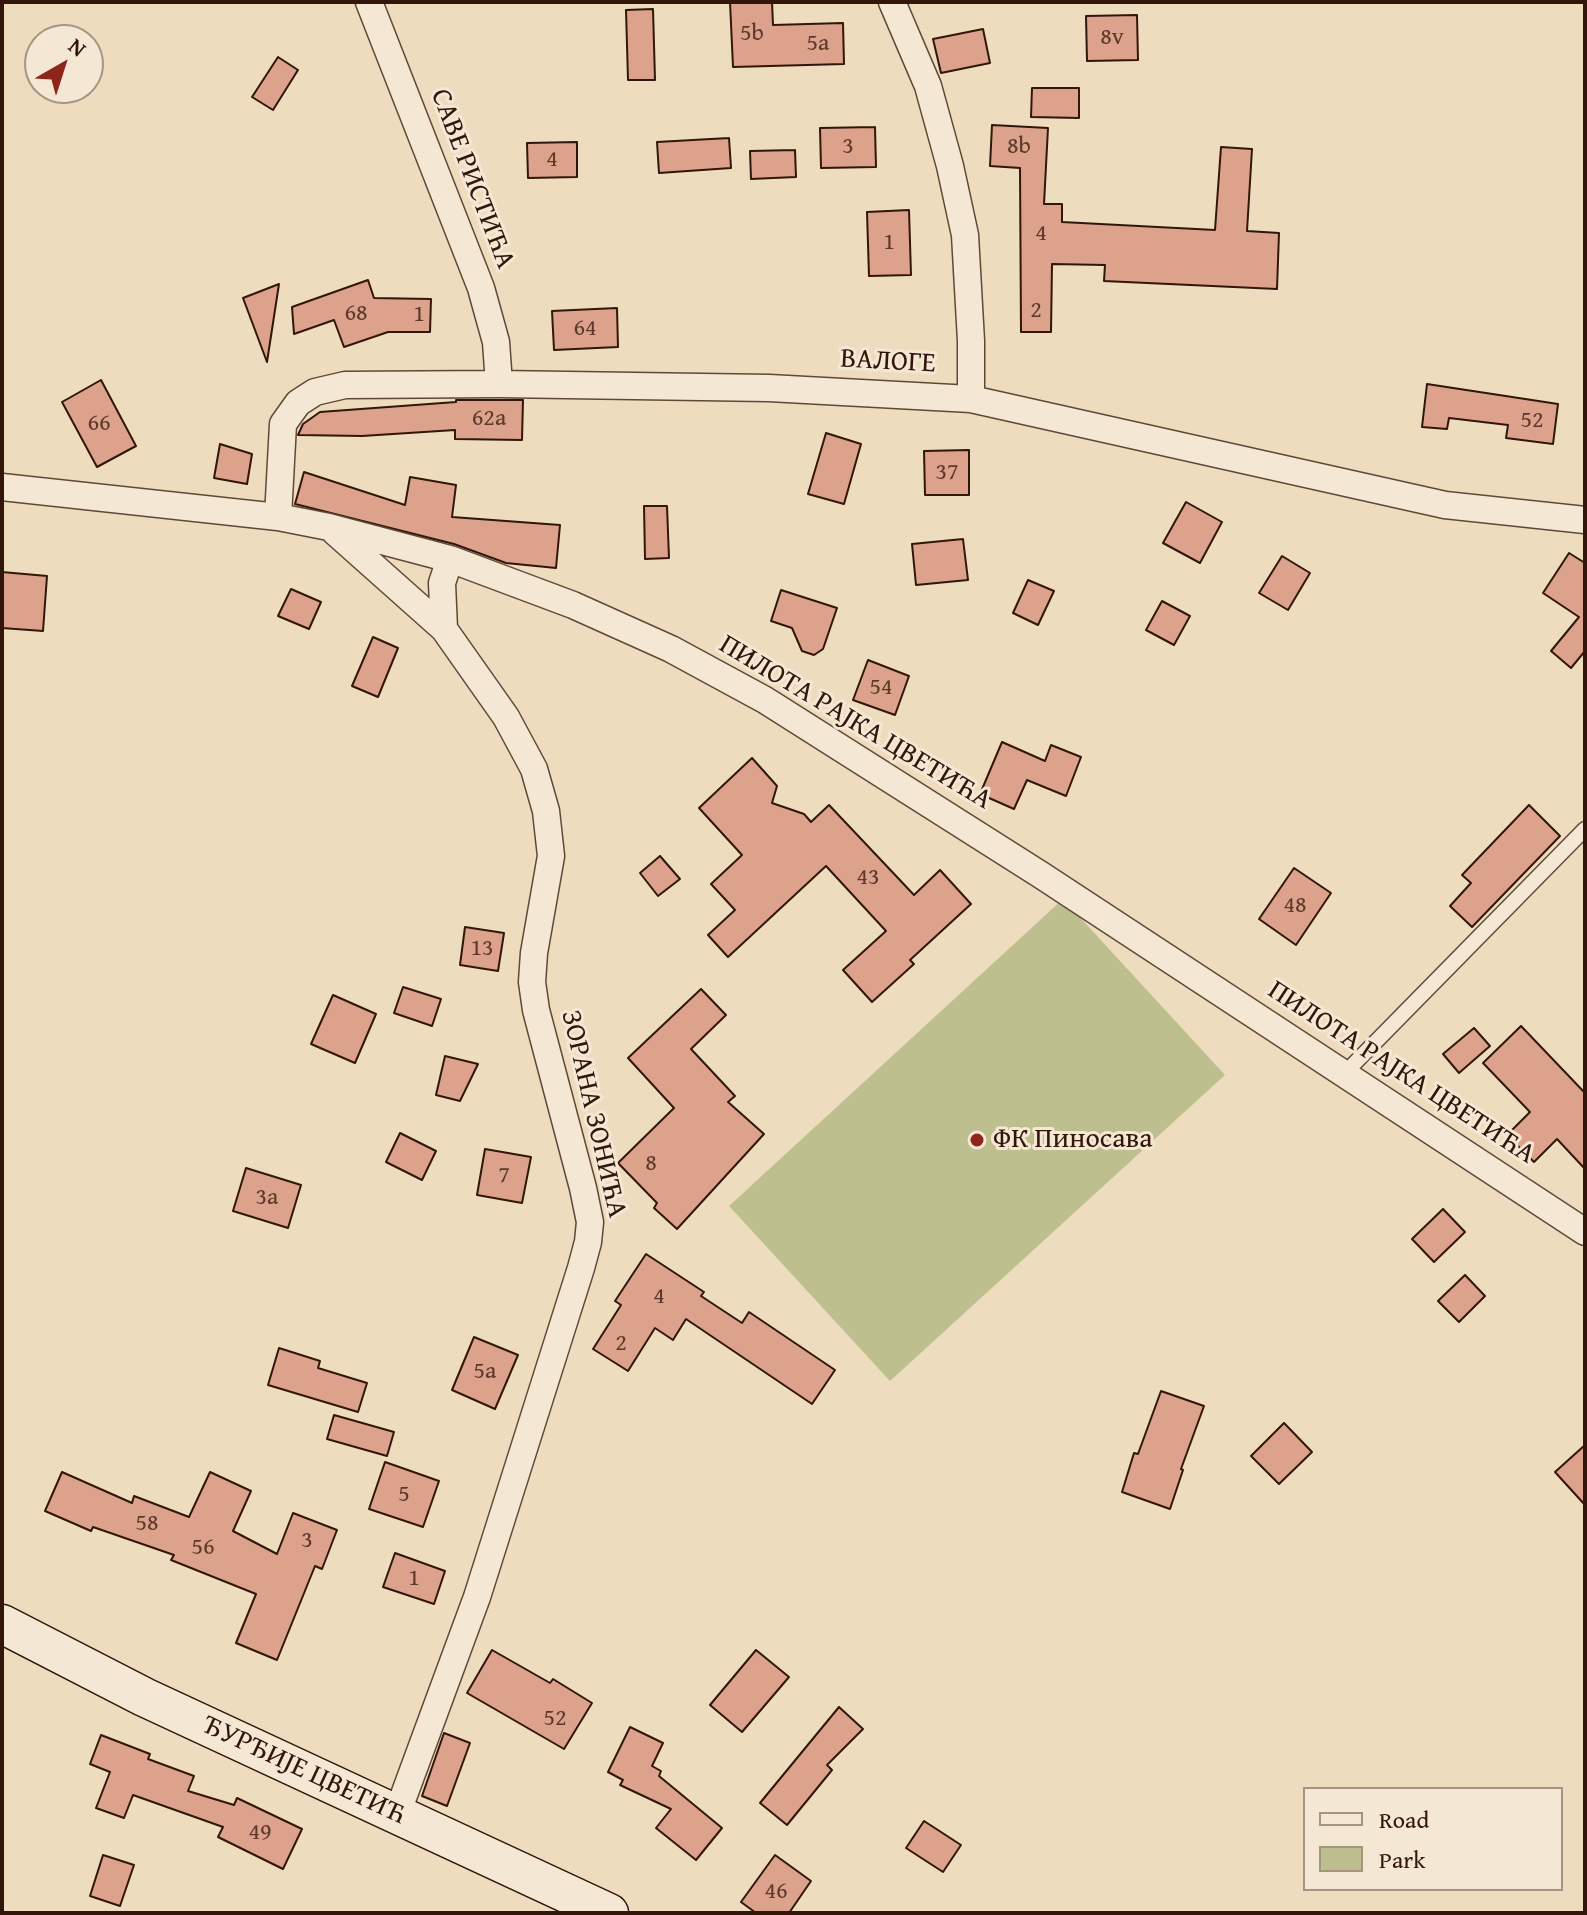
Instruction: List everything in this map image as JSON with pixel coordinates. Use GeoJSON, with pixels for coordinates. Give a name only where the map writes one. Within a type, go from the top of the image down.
{"type":"FeatureCollection","features":[{"type":"Feature","properties":{"kind":"street","name":"САВЕ РИСТИЋА"},"geometry":{"type":"LineString","coordinates":[[369,2],[481,288],[496,342],[499,384]]}},
{"type":"Feature","properties":{"kind":"street"},"geometry":{"type":"LineString","coordinates":[[892,2],[928,86],[965,235],[971,399]]}},
{"type":"Feature","properties":{"kind":"street","name":"ВАЛОГЕ"},"geometry":{"type":"LineString","coordinates":[[278,517],[283,424],[298,403],[315,392],[345,385],[499,384],[769,388],[971,399],[1445,505],[1585,520]]}},
{"type":"Feature","properties":{"kind":"street","name":"ПИЛОТА РАЈКА ЦВЕТИЋА"},"geometry":{"type":"LineString","coordinates":[[2,487],[278,517],[329,527],[450,559],[573,605],[671,649],[765,700],[1041,875],[1585,1232]]}},
{"type":"Feature","properties":{"kind":"street","name":"ЗОРАНА ЗОНИЋА"},"geometry":{"type":"LineString","coordinates":[[329,527],[444,629],[506,717],[534,769],[546,811],[551,856],[532,982],[536,1010],[590,1222],[581,1268],[477,1597],[397,1814]]}},
{"type":"Feature","properties":{"kind":"street"},"geometry":{"type":"LineString","coordinates":[[444,629],[442,583],[450,559]]}},
{"type":"Feature","properties":{"kind":"street","name":"ЂУРЂИЈЕ ЦВЕТИЋ"},"geometry":{"type":"LineString","coordinates":[[2,1624],[144,1697],[609,1913]]}},
{"type":"Feature","properties":{"kind":"lane"},"geometry":{"type":"LineString","coordinates":[[1344,1074],[1585,829]]}},
{"type":"Feature","properties":{"kind":"green space","name":"ФК Пиносава"},"geometry":{"type":"Polygon","coordinates":[[[1063,899],[1225,1075],[890,1381],[729,1206],[1063,899]]]}},
{"type":"Feature","properties":{"kind":"building"},"geometry":{"type":"Polygon","coordinates":[[[730,2],[772,2],[773,25],[843,23],[844,64],[733,67],[730,2]]]}},
{"type":"Feature","properties":{"kind":"building"},"geometry":{"type":"Polygon","coordinates":[[[653,9],[655,80],[628,80],[626,10],[653,9]]]}},
{"type":"Feature","properties":{"kind":"building"},"geometry":{"type":"Polygon","coordinates":[[[1137,15],[1138,60],[1087,61],[1086,16],[1137,15]]]}},
{"type":"Feature","properties":{"kind":"building"},"geometry":{"type":"Polygon","coordinates":[[[983,29],[990,63],[941,73],[933,39],[983,29]]]}},
{"type":"Feature","properties":{"kind":"building"},"geometry":{"type":"Polygon","coordinates":[[[278,57],[298,70],[273,110],[252,97],[278,57]]]}},
{"type":"Feature","properties":{"kind":"building"},"geometry":{"type":"Polygon","coordinates":[[[1032,88],[1079,88],[1079,118],[1031,117],[1032,88]]]}},
{"type":"Feature","properties":{"kind":"building"},"geometry":{"type":"Polygon","coordinates":[[[992,125],[1048,128],[1044,204],[1062,204],[1062,222],[1215,230],[1221,147],[1252,149],[1247,231],[1279,233],[1277,289],[1104,281],[1105,265],[1052,264],[1051,332],[1021,332],[1020,168],[990,166],[992,125]]]}},
{"type":"Feature","properties":{"kind":"building"},"geometry":{"type":"Polygon","coordinates":[[[875,127],[876,167],[821,168],[820,128],[875,127]]]}},
{"type":"Feature","properties":{"kind":"building"},"geometry":{"type":"Polygon","coordinates":[[[729,138],[731,168],[659,173],[657,142],[729,138]]]}},
{"type":"Feature","properties":{"kind":"building"},"geometry":{"type":"Polygon","coordinates":[[[577,142],[577,177],[528,178],[527,143],[577,142]]]}},
{"type":"Feature","properties":{"kind":"building"},"geometry":{"type":"Polygon","coordinates":[[[795,150],[796,177],[751,179],[750,151],[795,150]]]}},
{"type":"Feature","properties":{"kind":"building"},"geometry":{"type":"Polygon","coordinates":[[[909,210],[911,275],[869,276],[867,212],[909,210]]]}},
{"type":"Feature","properties":{"kind":"building"},"geometry":{"type":"Polygon","coordinates":[[[368,280],[374,298],[431,299],[430,332],[388,332],[344,347],[334,320],[294,334],[292,307],[368,280]]]}},
{"type":"Feature","properties":{"kind":"building"},"geometry":{"type":"Polygon","coordinates":[[[279,284],[267,362],[243,298],[279,284]]]}},
{"type":"Feature","properties":{"kind":"building"},"geometry":{"type":"Polygon","coordinates":[[[617,308],[618,347],[554,350],[552,311],[617,308]]]}},
{"type":"Feature","properties":{"kind":"building"},"geometry":{"type":"Polygon","coordinates":[[[101,380],[136,446],[97,467],[62,402],[101,380]]]}},
{"type":"Feature","properties":{"kind":"building"},"geometry":{"type":"Polygon","coordinates":[[[1427,384],[1558,404],[1553,444],[1506,438],[1508,425],[1449,418],[1447,429],[1422,427],[1427,384]]]}},
{"type":"Feature","properties":{"kind":"building"},"geometry":{"type":"Polygon","coordinates":[[[456,400],[523,400],[522,440],[455,439],[455,430],[362,436],[298,435],[303,424],[320,412],[456,400]]]}},
{"type":"Feature","properties":{"kind":"building"},"geometry":{"type":"Polygon","coordinates":[[[826,433],[861,444],[844,504],[808,494],[826,433]]]}},
{"type":"Feature","properties":{"kind":"building"},"geometry":{"type":"Polygon","coordinates":[[[220,444],[252,454],[247,484],[214,478],[220,444]]]}},
{"type":"Feature","properties":{"kind":"building"},"geometry":{"type":"Polygon","coordinates":[[[969,450],[969,495],[925,495],[924,451],[969,450]]]}},
{"type":"Feature","properties":{"kind":"building"},"geometry":{"type":"Polygon","coordinates":[[[304,472],[405,505],[410,477],[456,485],[452,517],[560,525],[556,568],[506,563],[454,544],[295,504],[304,472]]]}},
{"type":"Feature","properties":{"kind":"building"},"geometry":{"type":"Polygon","coordinates":[[[1186,502],[1222,522],[1200,563],[1163,543],[1186,502]]]}},
{"type":"Feature","properties":{"kind":"building"},"geometry":{"type":"Polygon","coordinates":[[[644,506],[667,506],[669,558],[645,559],[644,506]]]}},
{"type":"Feature","properties":{"kind":"building"},"geometry":{"type":"Polygon","coordinates":[[[963,539],[968,580],[916,585],[912,544],[963,539]]]}},
{"type":"Feature","properties":{"kind":"building"},"geometry":{"type":"Polygon","coordinates":[[[1569,553],[1585,563],[1585,651],[1571,668],[1551,651],[1579,617],[1543,593],[1569,553]]]}},
{"type":"Feature","properties":{"kind":"building"},"geometry":{"type":"Polygon","coordinates":[[[1282,556],[1310,573],[1288,610],[1259,593],[1282,556]]]}},
{"type":"Feature","properties":{"kind":"building"},"geometry":{"type":"Polygon","coordinates":[[[2,572],[47,576],[43,631],[2,628],[2,572]]]}},
{"type":"Feature","properties":{"kind":"building"},"geometry":{"type":"Polygon","coordinates":[[[1028,580],[1054,591],[1038,625],[1013,613],[1028,580]]]}},
{"type":"Feature","properties":{"kind":"building"},"geometry":{"type":"Polygon","coordinates":[[[291,589],[321,602],[309,629],[278,616],[291,589]]]}},
{"type":"Feature","properties":{"kind":"building"},"geometry":{"type":"Polygon","coordinates":[[[781,590],[837,608],[823,649],[814,655],[802,651],[792,628],[771,621],[781,590]]]}},
{"type":"Feature","properties":{"kind":"building"},"geometry":{"type":"Polygon","coordinates":[[[1162,601],[1190,616],[1174,645],[1146,630],[1162,601]]]}},
{"type":"Feature","properties":{"kind":"building"},"geometry":{"type":"Polygon","coordinates":[[[373,637],[398,648],[378,697],[352,686],[373,637]]]}},
{"type":"Feature","properties":{"kind":"building"},"geometry":{"type":"Polygon","coordinates":[[[868,660],[909,676],[895,715],[853,700],[868,660]]]}},
{"type":"Feature","properties":{"kind":"building"},"geometry":{"type":"Polygon","coordinates":[[[1002,742],[1045,761],[1051,745],[1081,757],[1066,796],[1027,780],[1014,809],[980,794],[1002,742]]]}},
{"type":"Feature","properties":{"kind":"building"},"geometry":{"type":"Polygon","coordinates":[[[752,758],[777,786],[772,803],[804,814],[811,822],[829,805],[914,895],[940,870],[971,904],[910,960],[914,964],[872,1002],[843,970],[886,931],[826,866],[728,957],[708,935],[735,910],[711,884],[742,855],[699,808],[752,758]]]}},
{"type":"Feature","properties":{"kind":"building"},"geometry":{"type":"Polygon","coordinates":[[[1529,805],[1560,836],[1472,927],[1450,906],[1471,883],[1462,875],[1529,805]]]}},
{"type":"Feature","properties":{"kind":"building"},"geometry":{"type":"Polygon","coordinates":[[[660,856],[680,879],[658,896],[640,873],[660,856]]]}},
{"type":"Feature","properties":{"kind":"building"},"geometry":{"type":"Polygon","coordinates":[[[1294,868],[1331,893],[1296,945],[1259,919],[1294,868]]]}},
{"type":"Feature","properties":{"kind":"building"},"geometry":{"type":"Polygon","coordinates":[[[465,927],[504,933],[498,971],[460,965],[465,927]]]}},
{"type":"Feature","properties":{"kind":"building"},"geometry":{"type":"Polygon","coordinates":[[[403,987],[441,999],[432,1026],[394,1013],[403,987]]]}},
{"type":"Feature","properties":{"kind":"building"},"geometry":{"type":"Polygon","coordinates":[[[701,989],[726,1015],[691,1049],[735,1096],[728,1102],[764,1134],[677,1229],[654,1208],[657,1203],[618,1163],[674,1108],[628,1058],[701,989]]]}},
{"type":"Feature","properties":{"kind":"building"},"geometry":{"type":"Polygon","coordinates":[[[333,995],[376,1014],[355,1063],[311,1044],[333,995]]]}},
{"type":"Feature","properties":{"kind":"building"},"geometry":{"type":"Polygon","coordinates":[[[1521,1026],[1585,1093],[1585,1169],[1557,1139],[1534,1162],[1507,1135],[1530,1112],[1483,1063],[1521,1026]]]}},
{"type":"Feature","properties":{"kind":"building"},"geometry":{"type":"Polygon","coordinates":[[[1474,1028],[1490,1046],[1459,1073],[1443,1054],[1474,1028]]]}},
{"type":"Feature","properties":{"kind":"building"},"geometry":{"type":"Polygon","coordinates":[[[445,1056],[478,1064],[460,1101],[436,1095],[445,1056]]]}},
{"type":"Feature","properties":{"kind":"building"},"geometry":{"type":"Polygon","coordinates":[[[400,1133],[436,1151],[422,1180],[386,1162],[400,1133]]]}},
{"type":"Feature","properties":{"kind":"building"},"geometry":{"type":"Polygon","coordinates":[[[485,1149],[531,1157],[522,1203],[477,1195],[485,1149]]]}},
{"type":"Feature","properties":{"kind":"building"},"geometry":{"type":"Polygon","coordinates":[[[246,1168],[301,1185],[288,1228],[233,1211],[246,1168]]]}},
{"type":"Feature","properties":{"kind":"building"},"geometry":{"type":"Polygon","coordinates":[[[1443,1209],[1465,1232],[1434,1262],[1412,1239],[1443,1209]]]}},
{"type":"Feature","properties":{"kind":"building"},"geometry":{"type":"Polygon","coordinates":[[[646,1254],[704,1292],[701,1296],[742,1323],[749,1312],[835,1370],[812,1404],[686,1319],[673,1340],[655,1328],[628,1371],[593,1349],[621,1305],[615,1301],[646,1254]]]}},
{"type":"Feature","properties":{"kind":"building"},"geometry":{"type":"Polygon","coordinates":[[[1465,1275],[1485,1296],[1459,1322],[1438,1301],[1465,1275]]]}},
{"type":"Feature","properties":{"kind":"building"},"geometry":{"type":"Polygon","coordinates":[[[474,1337],[518,1355],[495,1409],[452,1390],[474,1337]]]}},
{"type":"Feature","properties":{"kind":"building"},"geometry":{"type":"Polygon","coordinates":[[[279,1348],[320,1361],[318,1368],[367,1383],[358,1412],[268,1385],[279,1348]]]}},
{"type":"Feature","properties":{"kind":"building"},"geometry":{"type":"Polygon","coordinates":[[[1161,1391],[1204,1406],[1170,1509],[1122,1492],[1134,1453],[1138,1454],[1161,1391]]]}},
{"type":"Feature","properties":{"kind":"building"},"geometry":{"type":"Polygon","coordinates":[[[334,1415],[394,1432],[387,1456],[327,1439],[334,1415]]]}},
{"type":"Feature","properties":{"kind":"building"},"geometry":{"type":"Polygon","coordinates":[[[1284,1423],[1312,1452],[1279,1484],[1251,1456],[1284,1423]]]}},
{"type":"Feature","properties":{"kind":"building"},"geometry":{"type":"Polygon","coordinates":[[[1585,1445],[1585,1505],[1555,1472],[1585,1445]]]}},
{"type":"Feature","properties":{"kind":"building"},"geometry":{"type":"Polygon","coordinates":[[[385,1462],[439,1481],[423,1527],[369,1509],[385,1462]]]}},
{"type":"Feature","properties":{"kind":"building"},"geometry":{"type":"Polygon","coordinates":[[[62,1472],[132,1503],[134,1496],[189,1517],[210,1472],[251,1491],[233,1531],[277,1554],[293,1513],[337,1530],[322,1569],[315,1566],[277,1660],[236,1643],[256,1594],[171,1560],[174,1555],[93,1527],[91,1531],[45,1511],[62,1472]]]}},
{"type":"Feature","properties":{"kind":"building"},"geometry":{"type":"Polygon","coordinates":[[[395,1553],[445,1571],[434,1604],[383,1587],[395,1553]]]}},
{"type":"Feature","properties":{"kind":"building"},"geometry":{"type":"Polygon","coordinates":[[[492,1650],[550,1683],[553,1679],[592,1703],[564,1749],[467,1693],[492,1650]]]}},
{"type":"Feature","properties":{"kind":"building"},"geometry":{"type":"Polygon","coordinates":[[[756,1650],[789,1677],[742,1732],[710,1705],[756,1650]]]}},
{"type":"Feature","properties":{"kind":"building"},"geometry":{"type":"Polygon","coordinates":[[[839,1707],[863,1729],[827,1765],[832,1770],[787,1825],[760,1803],[839,1707]]]}},
{"type":"Feature","properties":{"kind":"building"},"geometry":{"type":"Polygon","coordinates":[[[630,1727],[663,1743],[652,1766],[661,1771],[659,1776],[722,1828],[696,1860],[656,1828],[671,1809],[620,1785],[623,1780],[608,1772],[630,1727]]]}},
{"type":"Feature","properties":{"kind":"building"},"geometry":{"type":"Polygon","coordinates":[[[444,1733],[470,1743],[447,1806],[422,1796],[444,1733]]]}},
{"type":"Feature","properties":{"kind":"building"},"geometry":{"type":"Polygon","coordinates":[[[101,1735],[150,1754],[148,1759],[194,1776],[188,1791],[234,1805],[237,1798],[302,1829],[283,1869],[218,1837],[223,1827],[133,1795],[124,1818],[96,1808],[110,1772],[90,1764],[101,1735]]]}},
{"type":"Feature","properties":{"kind":"building"},"geometry":{"type":"Polygon","coordinates":[[[924,1821],[961,1845],[943,1872],[906,1848],[924,1821]]]}},
{"type":"Feature","properties":{"kind":"building"},"geometry":{"type":"Polygon","coordinates":[[[103,1855],[134,1865],[120,1906],[90,1896],[103,1855]]]}},
{"type":"Feature","properties":{"kind":"building"},"geometry":{"type":"Polygon","coordinates":[[[775,1855],[811,1881],[789,1913],[756,1913],[741,1902],[775,1855]]]}},
{"type":"Feature","properties":{"kind":"place","name":"ФК Пиносава"},"geometry":{"type":"Point","coordinates":[977,1140]}}]}
